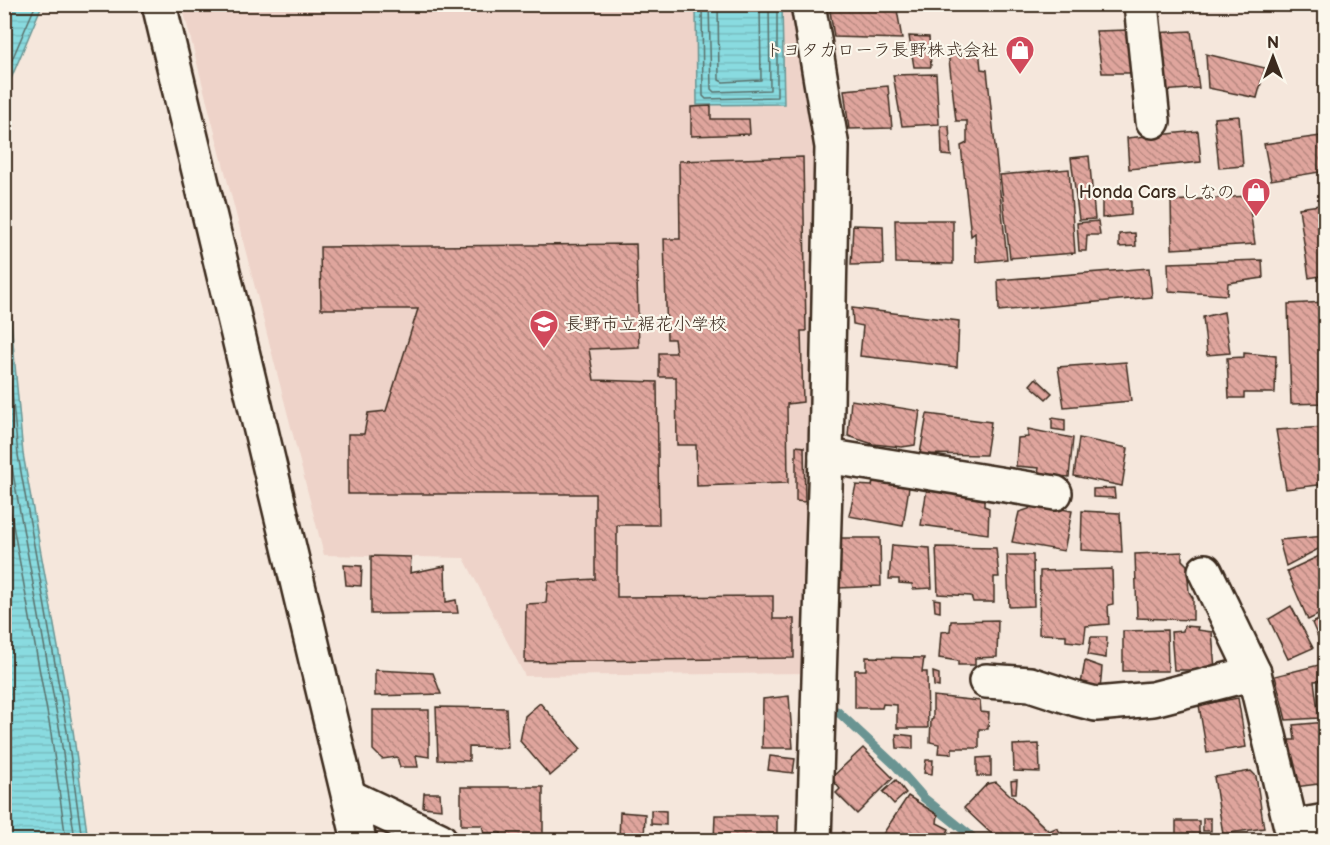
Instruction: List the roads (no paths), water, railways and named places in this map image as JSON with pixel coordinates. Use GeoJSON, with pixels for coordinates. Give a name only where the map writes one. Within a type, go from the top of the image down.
{"type":"FeatureCollection","features":[{"type":"Feature","properties":{"kind":"street"},"geometry":{"type":"LineString","coordinates":[[159,4],[359,840]]}},
{"type":"Feature","properties":{"kind":"street"},"geometry":{"type":"LineString","coordinates":[[808,4],[832,147],[826,456],[814,840]]}},
{"type":"Feature","properties":{"kind":"street"},"geometry":{"type":"LineString","coordinates":[[1140,4],[1153,122]]}},
{"type":"Feature","properties":{"kind":"street"},"geometry":{"type":"LineString","coordinates":[[826,456],[1055,493]]}},
{"type":"Feature","properties":{"kind":"street"},"geometry":{"type":"LineString","coordinates":[[1205,571],[1254,673],[1291,827],[1326,821]]}},
{"type":"Feature","properties":{"kind":"street"},"geometry":{"type":"LineString","coordinates":[[986,681],[1030,684],[1096,704],[1153,699],[1254,673]]}},
{"type":"Feature","properties":{"kind":"street"},"geometry":{"type":"LineString","coordinates":[[350,797],[440,840]]}},
{"type":"Feature","properties":{"kind":"water"},"geometry":{"type":"Polygon","coordinates":[[[4,5],[42,5],[5,93],[4,5]]]}},
{"type":"Feature","properties":{"kind":"water"},"geometry":{"type":"Polygon","coordinates":[[[696,5],[782,5],[784,104],[697,105],[696,5]]]}},
{"type":"Feature","properties":{"kind":"water"},"geometry":{"type":"Polygon","coordinates":[[[5,254],[23,454],[73,730],[88,840],[5,840],[5,254]]]}},
{"type":"Feature","properties":{"kind":"waterway"},"geometry":{"type":"LineString","coordinates":[[837,711],[895,765],[924,798],[976,840]]}},
{"type":"Feature","properties":{"kind":"place","name":"トヨタカローラ長野株式会社"},"geometry":{"type":"Point","coordinates":[1020,76]}},
{"type":"Feature","properties":{"kind":"place","name":"Honda Cars しなの"},"geometry":{"type":"Point","coordinates":[1256,218]}},
{"type":"Feature","properties":{"kind":"place","name":"長野市立裾花小学校"},"geometry":{"type":"Point","coordinates":[544,350]}}]}
